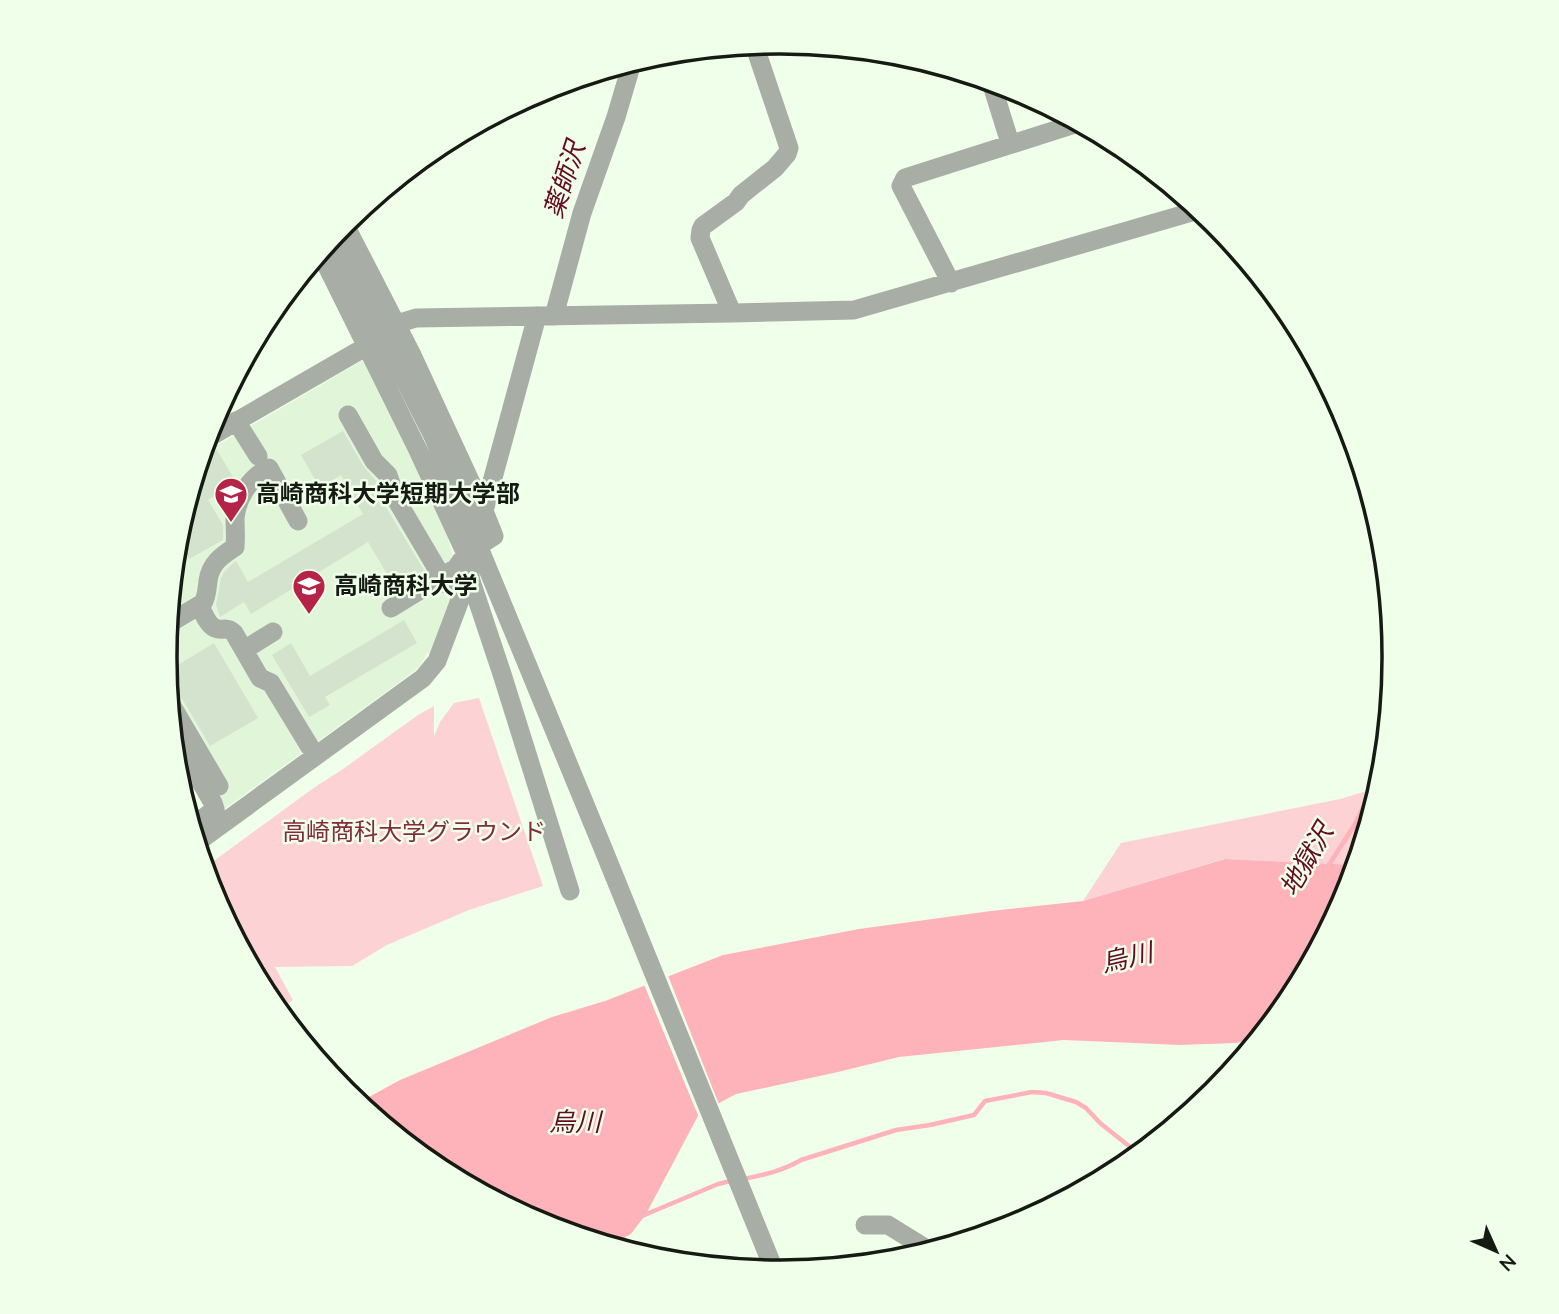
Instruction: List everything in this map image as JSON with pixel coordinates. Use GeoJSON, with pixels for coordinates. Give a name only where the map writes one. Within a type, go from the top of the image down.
{"type":"FeatureCollection","features":[{"type":"Feature","properties":{"kind":"street"},"geometry":{"type":"LineString","coordinates":[[732,313],[700,238],[701,230],[775,169],[789,148],[758,55]]}},
{"type":"Feature","properties":{"kind":"street"},"geometry":{"type":"LineString","coordinates":[[484,511],[546,316],[629,74]]}},
{"type":"Feature","properties":{"kind":"street"},"geometry":{"type":"LineString","coordinates":[[995,94],[1010,143]]}},
{"type":"Feature","properties":{"kind":"street"},"geometry":{"type":"LineString","coordinates":[[951,282],[901,186],[905,178],[1066,127]]}},
{"type":"Feature","properties":{"kind":"street"},"geometry":{"type":"LineString","coordinates":[[222,428],[416,318],[854,310],[1187,213]]}},
{"type":"Feature","properties":{"kind":"street"},"geometry":{"type":"LineString","coordinates":[[348,236],[382,336]]}},
{"type":"Feature","properties":{"kind":"street"},"geometry":{"type":"LineString","coordinates":[[205,837],[423,678],[437,662],[466,585],[460,568],[433,436],[337,248]]}},
{"type":"Feature","properties":{"kind":"street"},"geometry":{"type":"LineString","coordinates":[[326,260],[382,336],[411,353],[494,536],[460,568],[391,608]]}},
{"type":"Feature","properties":{"kind":"street"},"geometry":{"type":"LineString","coordinates":[[348,415],[374,461],[388,475],[397,501],[460,568],[600,841],[770,1259]]}},
{"type":"Feature","properties":{"kind":"street"},"geometry":{"type":"LineString","coordinates":[[236,421],[257,456]]}},
{"type":"Feature","properties":{"kind":"street"},"geometry":{"type":"LineString","coordinates":[[178,618],[200,606],[206,598],[212,565],[236,547],[237,506],[255,477],[269,468],[298,521]]}},
{"type":"Feature","properties":{"kind":"street"},"geometry":{"type":"LineString","coordinates":[[460,568],[502,674],[570,891]]}},
{"type":"Feature","properties":{"kind":"street"},"geometry":{"type":"LineString","coordinates":[[200,606],[215,628],[228,629],[234,633],[260,678],[271,683],[310,747]]}},
{"type":"Feature","properties":{"kind":"street"},"geometry":{"type":"LineString","coordinates":[[244,650],[273,632]]}},
{"type":"Feature","properties":{"kind":"street"},"geometry":{"type":"LineString","coordinates":[[180,720],[219,786]]}},
{"type":"Feature","properties":{"kind":"street"},"geometry":{"type":"LineString","coordinates":[[185,757],[215,809],[200,821]]}},
{"type":"Feature","properties":{"kind":"street"},"geometry":{"type":"LineString","coordinates":[[865,1225],[888,1225],[918,1243]]}},
{"type":"Feature","properties":{"kind":"shaded area","name":"高崎商科大学"},"geometry":{"type":"Polygon","coordinates":[[[365,359],[438,498],[458,577],[464,579],[435,656],[427,653],[420,666],[408,676],[223,810],[182,739],[177,657],[178,618],[188,539],[215,447],[365,359]]]}},
{"type":"Feature","properties":{"kind":"green space","name":"高崎商科大学グラウンド"},"geometry":{"type":"Polygon","coordinates":[[[479,698],[543,886],[469,910],[387,945],[352,966],[275,967],[293,1000],[287,1004],[239,924],[213,861],[315,787],[434,706],[434,736],[440,722],[454,703],[479,698]]]}},
{"type":"Feature","properties":{"kind":"green space"},"geometry":{"type":"Polygon","coordinates":[[[1367,791],[1345,864],[1224,859],[1083,901],[1121,843],[1340,799],[1367,791]]]}},
{"type":"Feature","properties":{"kind":"water","name":"烏川"},"geometry":{"type":"Polygon","coordinates":[[[1225,859],[1345,864],[1320,924],[1301,958],[1281,992],[1244,1041],[1180,1045],[1064,1040],[899,1057],[736,1094],[699,1114],[646,1214],[631,1234],[622,1239],[549,1214],[478,1179],[413,1135],[368,1097],[400,1080],[552,1017],[605,1001],[723,955],[859,929],[1083,901],[1225,859]]]}},
{"type":"Feature","properties":{"kind":"pier"},"geometry":{"type":"Polygon","coordinates":[[[667,973],[720,1107],[700,1120],[643,982],[667,973]]]}},
{"type":"Feature","properties":{"kind":"building"},"geometry":{"type":"Polygon","coordinates":[[[343,431],[364,467],[377,482],[386,507],[425,572],[396,589],[368,542],[251,614],[244,602],[220,617],[216,605],[221,578],[233,563],[236,561],[248,582],[363,514],[341,475],[320,488],[301,455],[343,431]]]}},
{"type":"Feature","properties":{"kind":"building"},"geometry":{"type":"Polygon","coordinates":[[[217,450],[236,482],[208,500],[223,525],[223,540],[189,559],[186,553],[188,539],[213,453],[217,450]]]}},
{"type":"Feature","properties":{"kind":"building"},"geometry":{"type":"Polygon","coordinates":[[[404,620],[417,643],[325,697],[330,705],[309,717],[272,655],[291,643],[310,676],[404,620]]]}},
{"type":"Feature","properties":{"kind":"building"},"geometry":{"type":"Polygon","coordinates":[[[214,643],[258,718],[210,746],[178,693],[177,665],[214,643]]]}},
{"type":"Feature","properties":{"kind":"waterway","name":"地獄沢"},"geometry":{"type":"LineString","coordinates":[[1327,868],[1363,807]]}},
{"type":"Feature","properties":{"kind":"waterway"},"geometry":{"type":"LineString","coordinates":[[743,1179],[773,1172],[801,1160],[896,1130],[974,1115],[985,1101],[1032,1092],[1046,1093],[1076,1102],[1130,1147]]}},
{"type":"Feature","properties":{"kind":"waterway"},"geometry":{"type":"LineString","coordinates":[[642,1216],[731,1181]]}},
{"type":"Feature","properties":{"kind":"place","name":"高崎商科大学短期大学部"},"geometry":{"type":"Point","coordinates":[231,524]}},
{"type":"Feature","properties":{"kind":"place","name":"高崎商科大学"},"geometry":{"type":"Point","coordinates":[309,616]}},
{"type":"Feature","properties":{"kind":"water label","name":"薬師沢"},"geometry":{"type":"Point","coordinates":[565,180]}}]}
